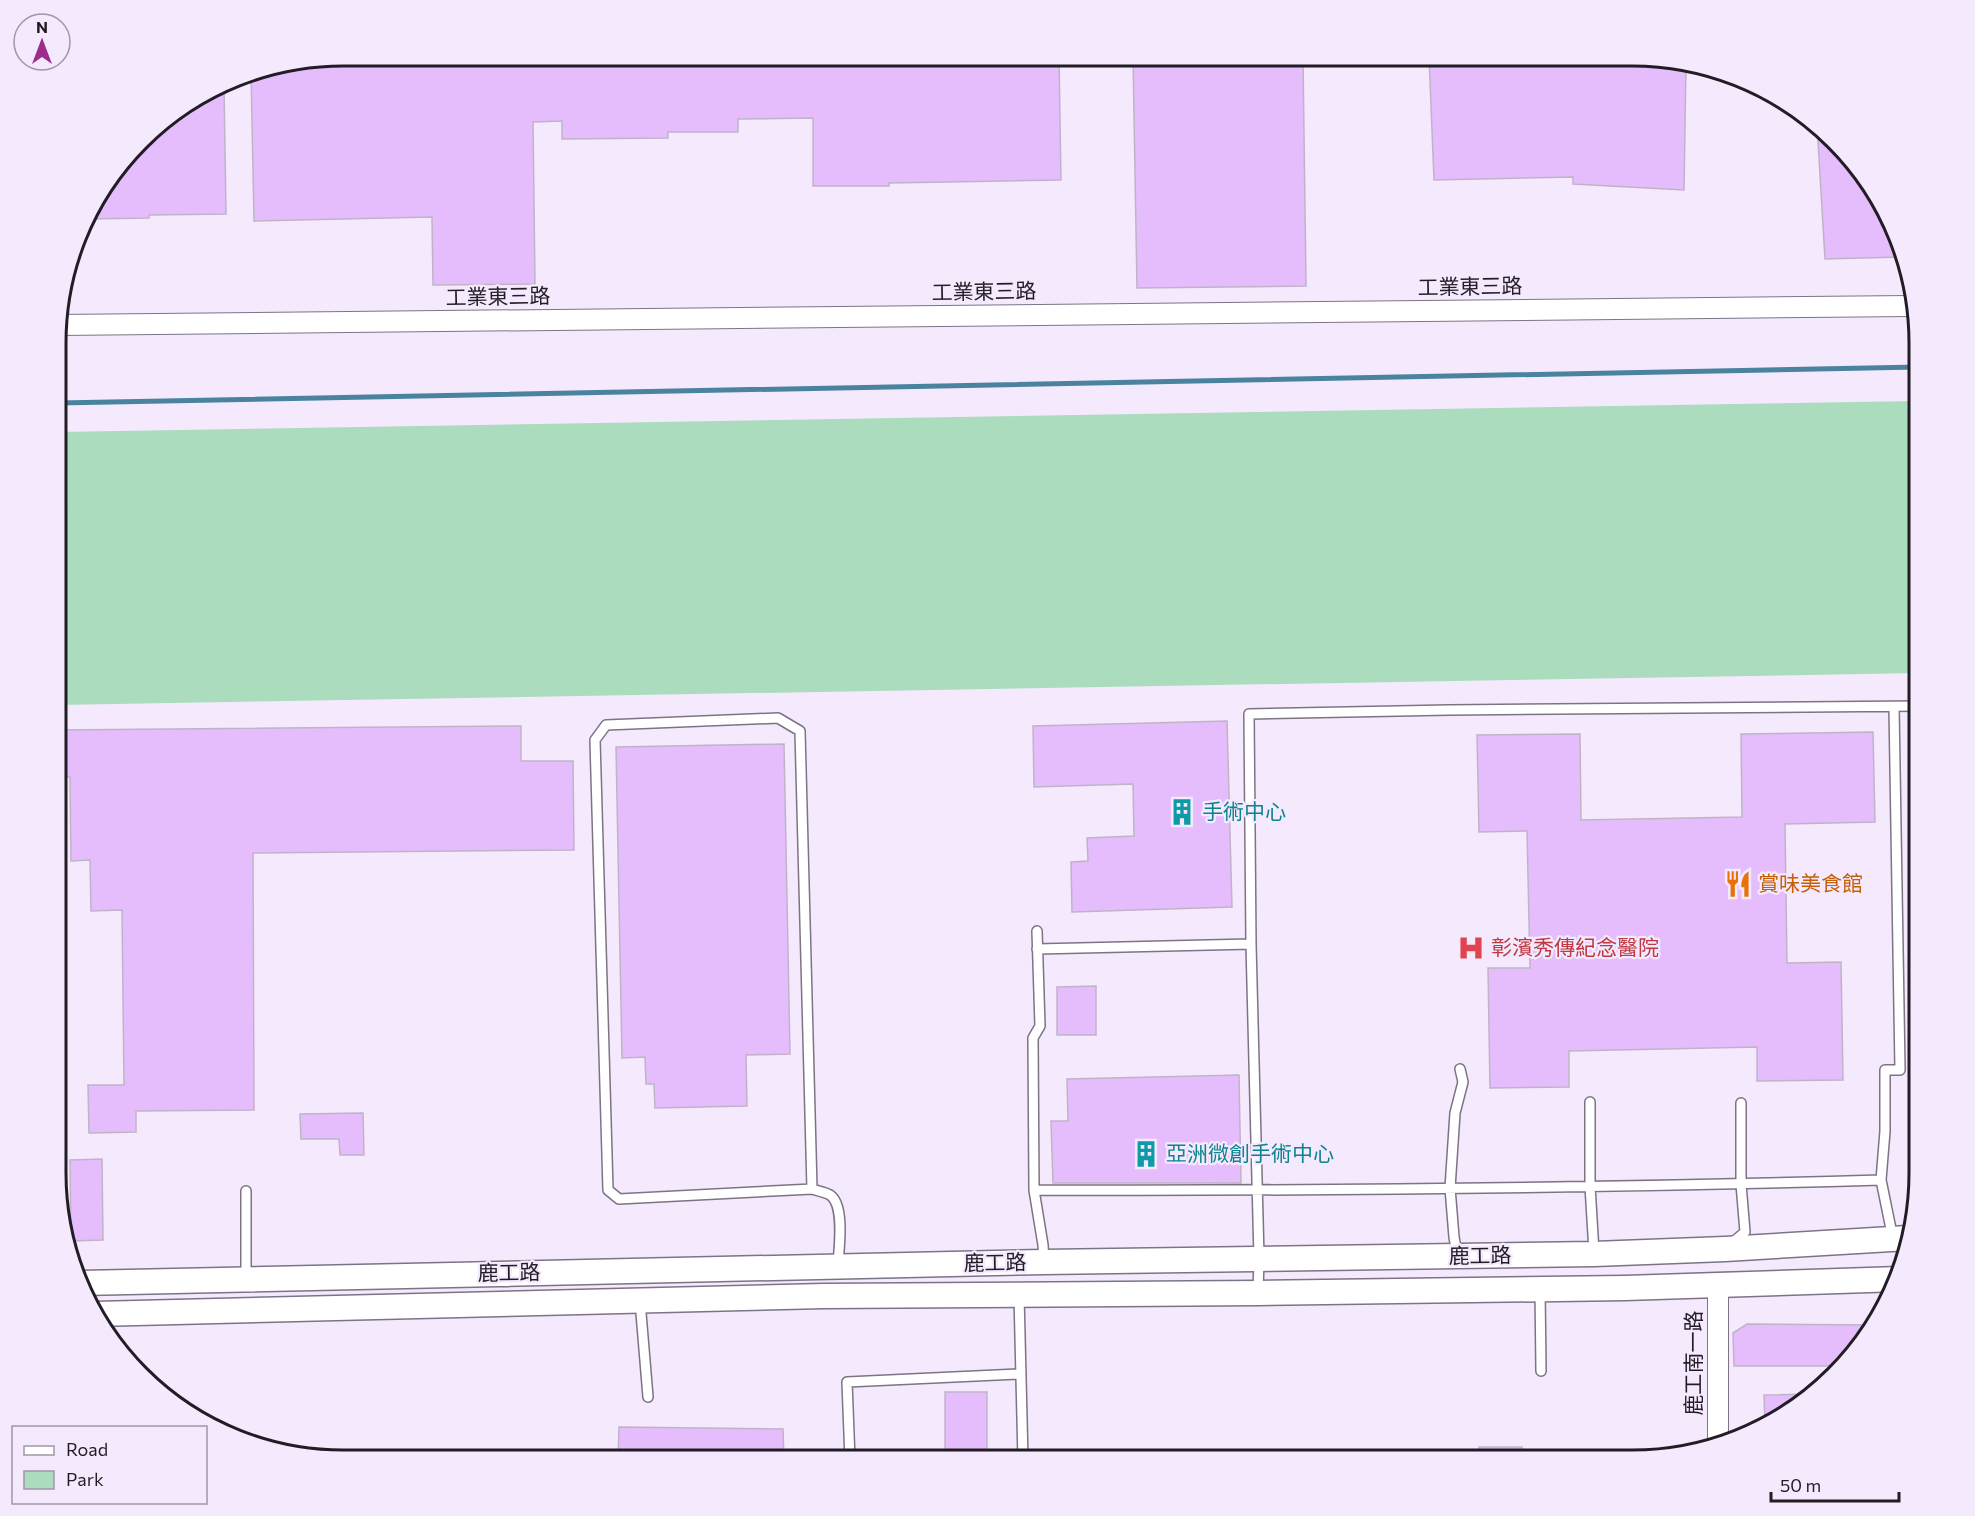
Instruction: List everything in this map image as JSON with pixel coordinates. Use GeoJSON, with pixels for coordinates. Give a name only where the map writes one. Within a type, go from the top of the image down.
{"type":"FeatureCollection","features":[{"type":"Feature","properties":{"kind":"street","name":"工業東三路"},"geometry":{"type":"LineString","coordinates":[[67,325],[1907,306]]}},
{"type":"Feature","properties":{"kind":"street","name":"鹿工路"},"geometry":{"type":"LineString","coordinates":[[89,1283],[1044,1262],[1594,1254],[1902,1238]]}},
{"type":"Feature","properties":{"kind":"street","name":"鹿工路"},"geometry":{"type":"LineString","coordinates":[[104,1314],[824,1296],[1258,1293],[1718,1286],[1755,1282],[1888,1279]]}},
{"type":"Feature","properties":{"kind":"street","name":"鹿工南一路"},"geometry":{"type":"LineString","coordinates":[[1718,1286],[1718,1436]]}},
{"type":"Feature","properties":{"kind":"lane"},"geometry":{"type":"LineString","coordinates":[[1882,1239],[1891,1229],[1881,1180],[1885,1131],[1885,1070],[1900,1070],[1894,706]]}},
{"type":"Feature","properties":{"kind":"lane"},"geometry":{"type":"LineString","coordinates":[[1258,1293],[1249,714],[1909,706]]}},
{"type":"Feature","properties":{"kind":"lane"},"geometry":{"type":"LineString","coordinates":[[812,1189],[800,731],[778,718],[606,724],[595,740],[608,1190],[619,1199],[812,1189],[831,1196],[836,1202],[840,1216],[838,1266]]}},
{"type":"Feature","properties":{"kind":"lane"},"geometry":{"type":"LineString","coordinates":[[1037,931],[1040,1026],[1032,1038],[1034,1190],[1044,1262]]}},
{"type":"Feature","properties":{"kind":"lane"},"geometry":{"type":"LineString","coordinates":[[1037,949],[1251,944]]}},
{"type":"Feature","properties":{"kind":"lane"},"geometry":{"type":"LineString","coordinates":[[1458,1257],[1450,1188],[1455,1113],[1463,1082],[1460,1069]]}},
{"type":"Feature","properties":{"kind":"lane"},"geometry":{"type":"LineString","coordinates":[[1590,1102],[1590,1186],[1594,1254]]}},
{"type":"Feature","properties":{"kind":"lane"},"geometry":{"type":"LineString","coordinates":[[1725,1249],[1745,1232],[1741,1184],[1741,1103]]}},
{"type":"Feature","properties":{"kind":"lane"},"geometry":{"type":"LineString","coordinates":[[1034,1190],[1256,1191],[1881,1180]]}},
{"type":"Feature","properties":{"kind":"lane"},"geometry":{"type":"LineString","coordinates":[[246,1191],[246,1278]]}},
{"type":"Feature","properties":{"kind":"lane"},"geometry":{"type":"LineString","coordinates":[[1540,1288],[1541,1371]]}},
{"type":"Feature","properties":{"kind":"lane"},"geometry":{"type":"LineString","coordinates":[[1018,1293],[1023,1450]]}},
{"type":"Feature","properties":{"kind":"lane"},"geometry":{"type":"LineString","coordinates":[[640,1301],[648,1397]]}},
{"type":"Feature","properties":{"kind":"lane"},"geometry":{"type":"LineString","coordinates":[[850,1450],[847,1382],[1020,1374]]}},
{"type":"Feature","properties":{"kind":"green space"},"geometry":{"type":"Polygon","coordinates":[[[1909,401],[1909,673],[66,705],[66,432],[1909,401]]]}},
{"type":"Feature","properties":{"kind":"building"},"geometry":{"type":"Polygon","coordinates":[[[343,66],[1059,66],[1061,180],[889,183],[889,186],[813,186],[813,118],[738,119],[738,132],[668,132],[668,138],[562,139],[562,121],[533,122],[535,284],[433,285],[432,217],[254,221],[251,82],[289,71],[343,66]]]}},
{"type":"Feature","properties":{"kind":"building"},"geometry":{"type":"Polygon","coordinates":[[[1133,66],[1303,66],[1306,286],[1137,288],[1133,66]]]}},
{"type":"Feature","properties":{"kind":"building"},"geometry":{"type":"Polygon","coordinates":[[[1429,66],[1632,66],[1686,71],[1684,190],[1573,184],[1573,177],[1434,180],[1429,66]]]}},
{"type":"Feature","properties":{"kind":"building"},"geometry":{"type":"Polygon","coordinates":[[[224,93],[226,214],[149,215],[149,218],[96,219],[123,174],[147,147],[174,123],[224,93]]]}},
{"type":"Feature","properties":{"kind":"building"},"geometry":{"type":"Polygon","coordinates":[[[1818,138],[1852,174],[1872,204],[1895,257],[1825,259],[1818,138]]]}},
{"type":"Feature","properties":{"kind":"building","name":"手術中心"},"geometry":{"type":"Polygon","coordinates":[[[1227,721],[1232,907],[1072,912],[1071,862],[1088,861],[1087,838],[1134,836],[1133,784],[1034,787],[1033,726],[1227,721]]]}},
{"type":"Feature","properties":{"kind":"building"},"geometry":{"type":"Polygon","coordinates":[[[521,726],[521,761],[573,761],[574,850],[253,853],[254,1110],[136,1111],[136,1132],[89,1133],[88,1085],[124,1085],[122,910],[91,911],[90,860],[71,861],[70,777],[66,777],[66,730],[521,726]]]}},
{"type":"Feature","properties":{"kind":"building","name":"彰濱秀傳紀念醫院"},"geometry":{"type":"Polygon","coordinates":[[[1873,732],[1875,822],[1785,824],[1787,963],[1841,962],[1843,1080],[1757,1081],[1757,1047],[1569,1051],[1569,1087],[1490,1088],[1488,968],[1530,968],[1527,831],[1479,832],[1477,735],[1580,734],[1581,820],[1742,817],[1741,734],[1873,732]]]}},
{"type":"Feature","properties":{"kind":"building"},"geometry":{"type":"Polygon","coordinates":[[[784,744],[790,1054],[746,1055],[747,1106],[655,1108],[654,1084],[646,1084],[645,1057],[622,1058],[616,747],[784,744]]]}},
{"type":"Feature","properties":{"kind":"building"},"geometry":{"type":"Polygon","coordinates":[[[1096,986],[1096,1035],[1057,1035],[1057,987],[1096,986]]]}},
{"type":"Feature","properties":{"kind":"building","name":"亞洲微創手術中心"},"geometry":{"type":"Polygon","coordinates":[[[1239,1075],[1241,1183],[1053,1183],[1051,1121],[1068,1121],[1067,1079],[1239,1075]]]}},
{"type":"Feature","properties":{"kind":"building"},"geometry":{"type":"Polygon","coordinates":[[[363,1113],[364,1155],[340,1155],[339,1139],[301,1139],[300,1114],[363,1113]]]}},
{"type":"Feature","properties":{"kind":"building"},"geometry":{"type":"Polygon","coordinates":[[[102,1159],[103,1240],[74,1241],[71,1226],[70,1160],[102,1159]]]}},
{"type":"Feature","properties":{"kind":"building"},"geometry":{"type":"Polygon","coordinates":[[[1747,1324],[1863,1325],[1831,1366],[1734,1366],[1733,1333],[1747,1324]]]}},
{"type":"Feature","properties":{"kind":"building"},"geometry":{"type":"Polygon","coordinates":[[[945,1392],[987,1392],[987,1450],[945,1450],[945,1392]]]}},
{"type":"Feature","properties":{"kind":"building"},"geometry":{"type":"Polygon","coordinates":[[[1799,1394],[1765,1416],[1764,1395],[1799,1394]]]}},
{"type":"Feature","properties":{"kind":"building"},"geometry":{"type":"Polygon","coordinates":[[[619,1427],[783,1429],[784,1450],[618,1450],[619,1427]]]}},
{"type":"Feature","properties":{"kind":"building"},"geometry":{"type":"Polygon","coordinates":[[[1479,1447],[1522,1447],[1522,1450],[1479,1450],[1479,1447]]]}},
{"type":"Feature","properties":{"kind":"waterway"},"geometry":{"type":"LineString","coordinates":[[66,403],[1909,367]]}},
{"type":"Feature","properties":{"kind":"place","name":"手術中心"},"geometry":{"type":"Point","coordinates":[1182,812]}},
{"type":"Feature","properties":{"kind":"place","name":"賞味美食館"},"geometry":{"type":"Point","coordinates":[1738,884]}},
{"type":"Feature","properties":{"kind":"place","name":"彰濱秀傳紀念醫院"},"geometry":{"type":"Point","coordinates":[1471,948]}},
{"type":"Feature","properties":{"kind":"place","name":"亞洲微創手術中心"},"geometry":{"type":"Point","coordinates":[1146,1154]}}]}
